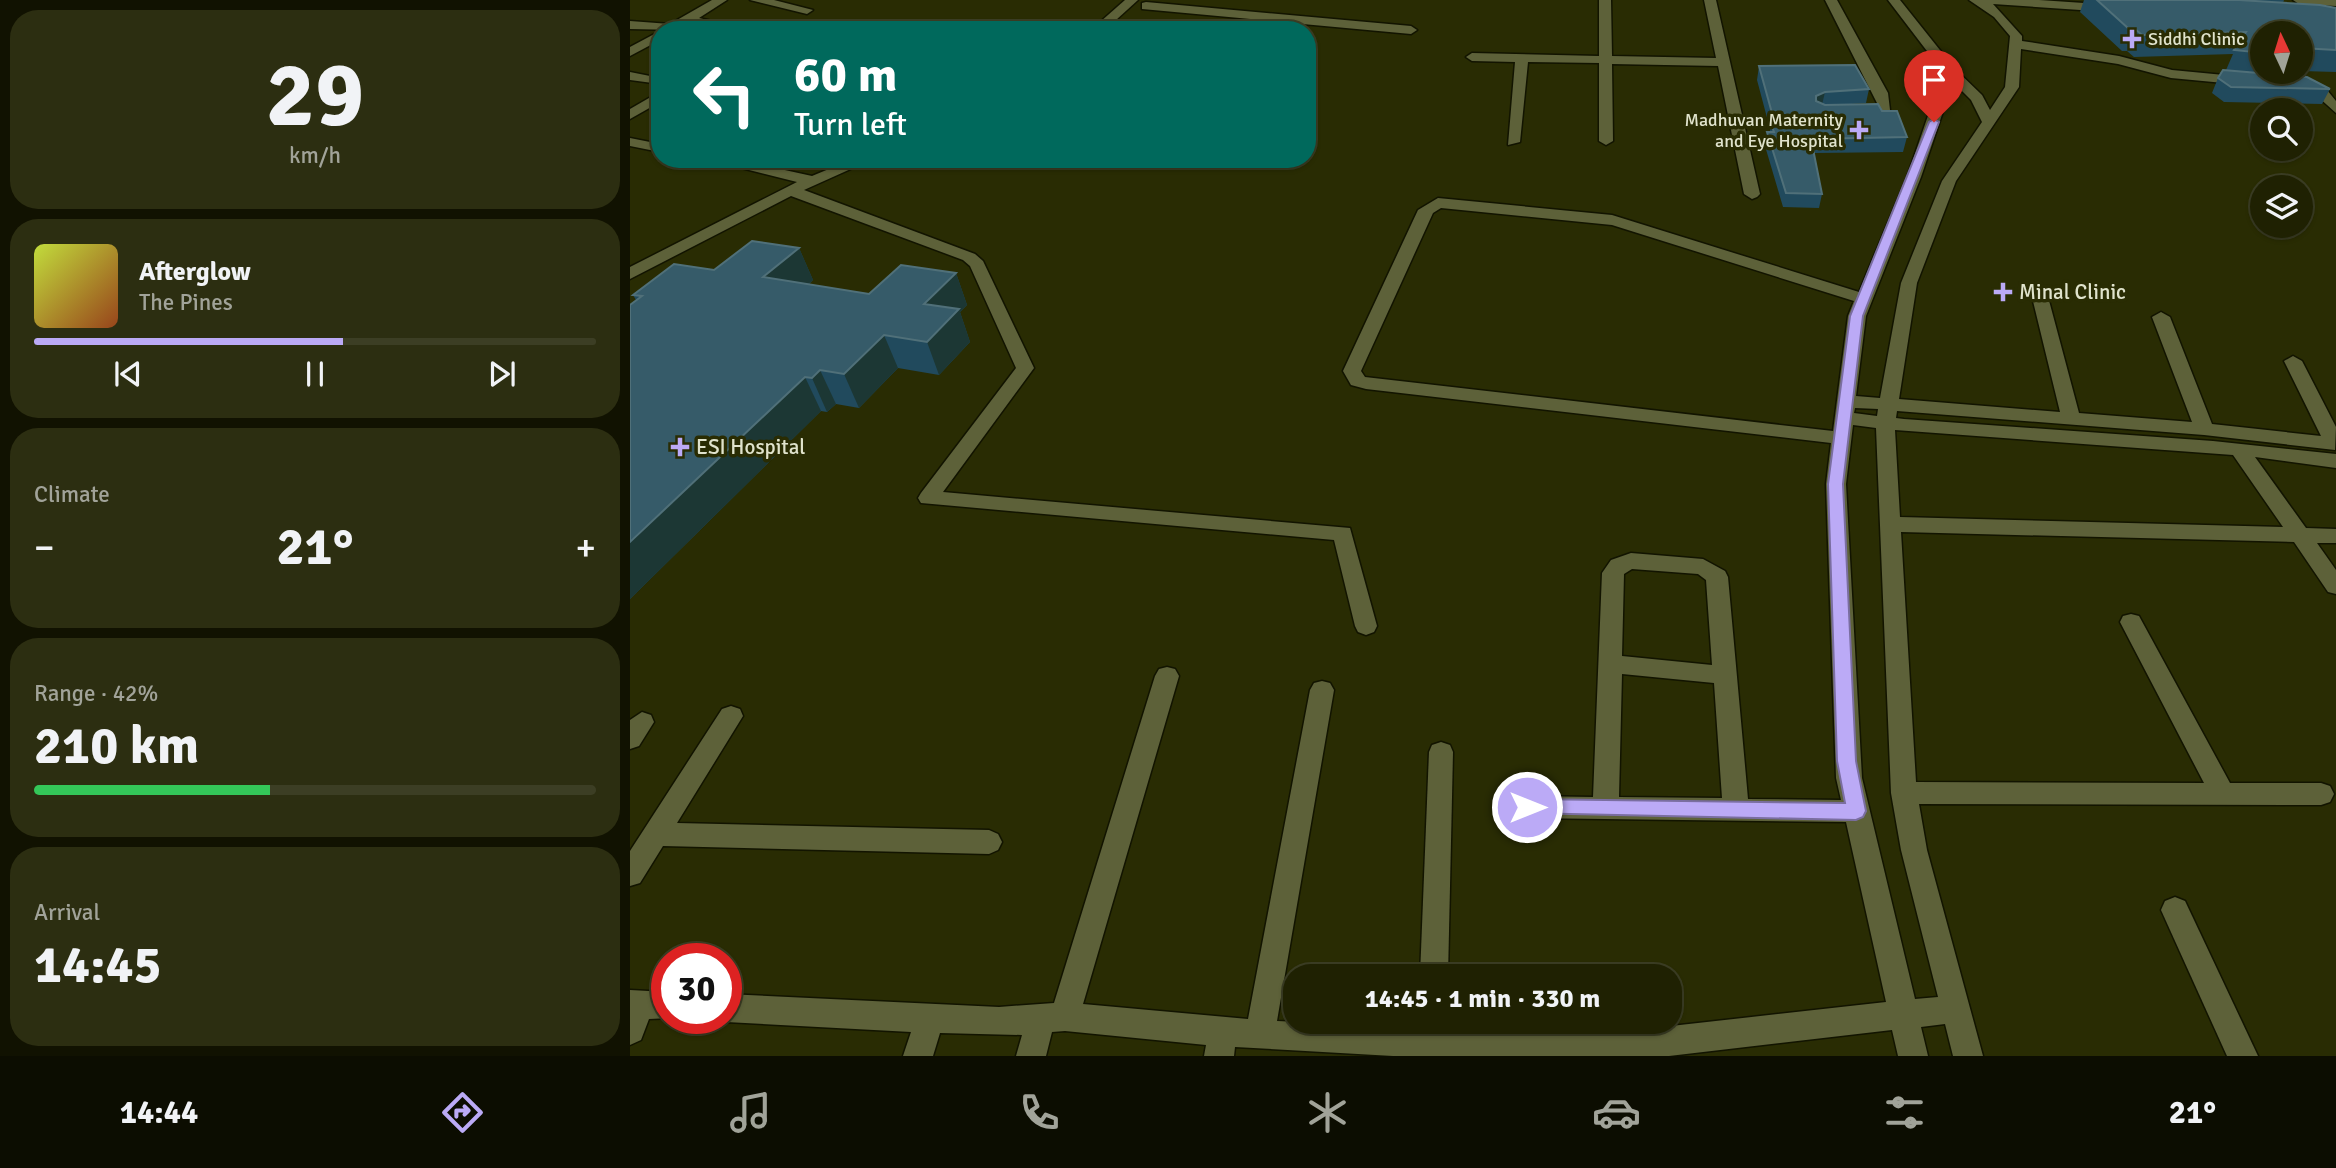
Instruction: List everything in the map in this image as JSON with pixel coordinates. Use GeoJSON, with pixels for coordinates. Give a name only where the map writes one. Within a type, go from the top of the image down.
{"type":"FeatureCollection","features":[{"type":"Feature","properties":{"kind":"street"},"geometry":{"type":"LineString","coordinates":[[684,21],[721,0]]}},
{"type":"Feature","properties":{"kind":"street"},"geometry":{"type":"LineString","coordinates":[[756,0],[807,10]]}},
{"type":"Feature","properties":{"kind":"street"},"geometry":{"type":"LineString","coordinates":[[1108,21],[1132,0]]}},
{"type":"Feature","properties":{"kind":"street"},"geometry":{"type":"LineString","coordinates":[[1605,0],[1603,60],[1606,141]]}},
{"type":"Feature","properties":{"kind":"street"},"geometry":{"type":"LineString","coordinates":[[1710,0],[1752,194]]}},
{"type":"Feature","properties":{"kind":"street"},"geometry":{"type":"LineString","coordinates":[[1831,0],[1881,93],[1885,107],[1871,112],[1834,112]]}},
{"type":"Feature","properties":{"kind":"street"},"geometry":{"type":"LineString","coordinates":[[1894,0],[1950,72],[1977,98],[1989,121]]}},
{"type":"Feature","properties":{"kind":"street"},"geometry":{"type":"LineString","coordinates":[[1974,0],[2126,9]]}},
{"type":"Feature","properties":{"kind":"street"},"geometry":{"type":"LineString","coordinates":[[1913,1056],[1856,811],[1847,761],[1836,484],[1854,325],[1864,299],[1931,181],[1989,121],[2012,87],[2017,36],[2001,15],[1988,4],[1974,0]]}},
{"type":"Feature","properties":{"kind":"street"},"geometry":{"type":"LineString","coordinates":[[2299,0],[2336,2]]}},
{"type":"Feature","properties":{"kind":"street"},"geometry":{"type":"LineString","coordinates":[[1128,21],[1149,3],[1411,30]]}},
{"type":"Feature","properties":{"kind":"street"},"geometry":{"type":"LineString","coordinates":[[688,19],[699,21]]}},
{"type":"Feature","properties":{"kind":"street"},"geometry":{"type":"LineString","coordinates":[[630,25],[651,28]]}},
{"type":"Feature","properties":{"kind":"street"},"geometry":{"type":"LineString","coordinates":[[630,52],[651,40]]}},
{"type":"Feature","properties":{"kind":"street"},"geometry":{"type":"LineString","coordinates":[[2016,44],[2119,60],[2171,74],[2250,81]]}},
{"type":"Feature","properties":{"kind":"street"},"geometry":{"type":"LineString","coordinates":[[643,45],[651,46]]}},
{"type":"Feature","properties":{"kind":"street"},"geometry":{"type":"LineString","coordinates":[[1472,57],[1723,62]]}},
{"type":"Feature","properties":{"kind":"street"},"geometry":{"type":"LineString","coordinates":[[1513,142],[1522,58]]}},
{"type":"Feature","properties":{"kind":"street"},"geometry":{"type":"LineString","coordinates":[[1950,72],[1887,414],[1904,793],[1914,850],[1968,1056]]}},
{"type":"Feature","properties":{"kind":"street"},"geometry":{"type":"LineString","coordinates":[[630,76],[651,79]]}},
{"type":"Feature","properties":{"kind":"street"},"geometry":{"type":"LineString","coordinates":[[2289,85],[2322,93],[2336,109]]}},
{"type":"Feature","properties":{"kind":"street"},"geometry":{"type":"LineString","coordinates":[[630,114],[651,103]]}},
{"type":"Feature","properties":{"kind":"street"},"geometry":{"type":"LineString","coordinates":[[630,142],[651,147]]}},
{"type":"Feature","properties":{"kind":"street"},"geometry":{"type":"LineString","coordinates":[[753,168],[969,257],[976,264],[1025,368],[928,498],[1343,533],[1366,626]]}},
{"type":"Feature","properties":{"kind":"street"},"geometry":{"type":"LineString","coordinates":[[630,258],[820,168]]}},
{"type":"Feature","properties":{"kind":"street"},"geometry":{"type":"LineString","coordinates":[[630,274],[790,183],[811,180],[842,168]]}},
{"type":"Feature","properties":{"kind":"street"},"geometry":{"type":"LineString","coordinates":[[1864,299],[1621,222],[1438,203],[1426,210],[1352,372],[1358,381],[1366,383],[1843,419],[1887,414],[2071,418],[2336,444]]}},
{"type":"Feature","properties":{"kind":"street"},"geometry":{"type":"LineString","coordinates":[[2039,293],[2071,418]]}},
{"type":"Feature","properties":{"kind":"street"},"geometry":{"type":"LineString","coordinates":[[2161,317],[2204,429]]}},
{"type":"Feature","properties":{"kind":"street"},"geometry":{"type":"LineString","coordinates":[[2293,361],[2336,444]]}},
{"type":"Feature","properties":{"kind":"street"},"geometry":{"type":"LineString","coordinates":[[1887,414],[2336,461]]}},
{"type":"Feature","properties":{"kind":"street"},"geometry":{"type":"LineString","coordinates":[[2240,451],[2336,586]]}},
{"type":"Feature","properties":{"kind":"street"},"geometry":{"type":"LineString","coordinates":[[1890,524],[2336,536]]}},
{"type":"Feature","properties":{"kind":"street"},"geometry":{"type":"LineString","coordinates":[[1606,808],[1613,573],[1619,565],[1631,561],[1703,567],[1717,577],[1736,810]]}},
{"type":"Feature","properties":{"kind":"street"},"geometry":{"type":"LineString","coordinates":[[2130,622],[2221,791]]}},
{"type":"Feature","properties":{"kind":"street"},"geometry":{"type":"LineString","coordinates":[[1610,664],[1725,675]]}},
{"type":"Feature","properties":{"kind":"street"},"geometry":{"type":"LineString","coordinates":[[1031,1056],[1053,1018],[1167,676]]}},
{"type":"Feature","properties":{"kind":"street"},"geometry":{"type":"LineString","coordinates":[[1260,1035],[1322,690]]}},
{"type":"Feature","properties":{"kind":"street"},"geometry":{"type":"LineString","coordinates":[[630,874],[731,716]]}},
{"type":"Feature","properties":{"kind":"street"},"geometry":{"type":"LineString","coordinates":[[1434,964],[1441,752]]}},
{"type":"Feature","properties":{"kind":"street"},"geometry":{"type":"LineString","coordinates":[[1904,793],[2221,791],[2321,794]]}},
{"type":"Feature","properties":{"kind":"street"},"geometry":{"type":"LineString","coordinates":[[1527,807],[1856,811]]}},
{"type":"Feature","properties":{"kind":"street"},"geometry":{"type":"LineString","coordinates":[[655,834],[989,842]]}},
{"type":"Feature","properties":{"kind":"street"},"geometry":{"type":"LineString","coordinates":[[2175,910],[2243,1056]]}},
{"type":"Feature","properties":{"kind":"street"},"geometry":{"type":"LineString","coordinates":[[742,1009],[999,1022],[1053,1018],[1221,1044],[1260,1035],[1318,1034]]}},
{"type":"Feature","properties":{"kind":"street"},"geometry":{"type":"LineString","coordinates":[[1477,1034],[1653,1042],[1955,1009]]}},
{"type":"Feature","properties":{"kind":"street"},"geometry":{"type":"LineString","coordinates":[[918,1056],[930,1018]]}},
{"type":"Feature","properties":{"kind":"building"},"geometry":{"type":"Polygon","coordinates":[[[2097,0],[2239,0],[2336,8],[2336,50],[2314,49],[2314,21],[2250,21],[2250,52],[2234,50],[2246,32],[2142,35],[2135,29],[2129,29],[2097,0]]]}},
{"type":"Feature","properties":{"kind":"building"},"geometry":{"type":"Polygon","coordinates":[[[1855,65],[1869,89],[1825,92],[1816,96],[1816,101],[1825,105],[1878,104],[1882,111],[1897,111],[1907,137],[1811,139],[1822,194],[1786,193],[1767,132],[1774,132],[1771,124],[1775,124],[1759,66],[1855,65]]]}},
{"type":"Feature","properties":{"kind":"building"},"geometry":{"type":"Polygon","coordinates":[[[2223,70],[2250,72],[2250,84],[2314,84],[2314,81],[2330,89],[2231,87],[2218,78],[2223,70]]]}},
{"type":"Feature","properties":{"kind":"building"},"geometry":{"type":"Polygon","coordinates":[[[752,241],[799,248],[763,277],[869,294],[901,265],[956,273],[924,304],[959,309],[927,342],[884,335],[844,374],[820,370],[812,378],[805,377],[630,542],[630,305],[642,296],[633,295],[674,264],[714,270],[752,241]]]}},
{"type":"Feature","properties":{"kind":"place","name":"Siddhi Clinic"},"geometry":{"type":"Point","coordinates":[2132,39]}},
{"type":"Feature","properties":{"kind":"place","name":"Madhuvan Maternity and Eye Hospital"},"geometry":{"type":"Point","coordinates":[1859,130]}},
{"type":"Feature","properties":{"kind":"place","name":"Minal Clinic"},"geometry":{"type":"Point","coordinates":[2003,292]}},
{"type":"Feature","properties":{"kind":"place","name":"ESI Hospital"},"geometry":{"type":"Point","coordinates":[680,447]}},
{"type":"Feature","properties":{"kind":"route"},"geometry":{"type":"LineString","coordinates":[[1527,807],[1856,811],[1847,761],[1836,484],[1838,454],[1854,325],[1934,122]]}}]}
